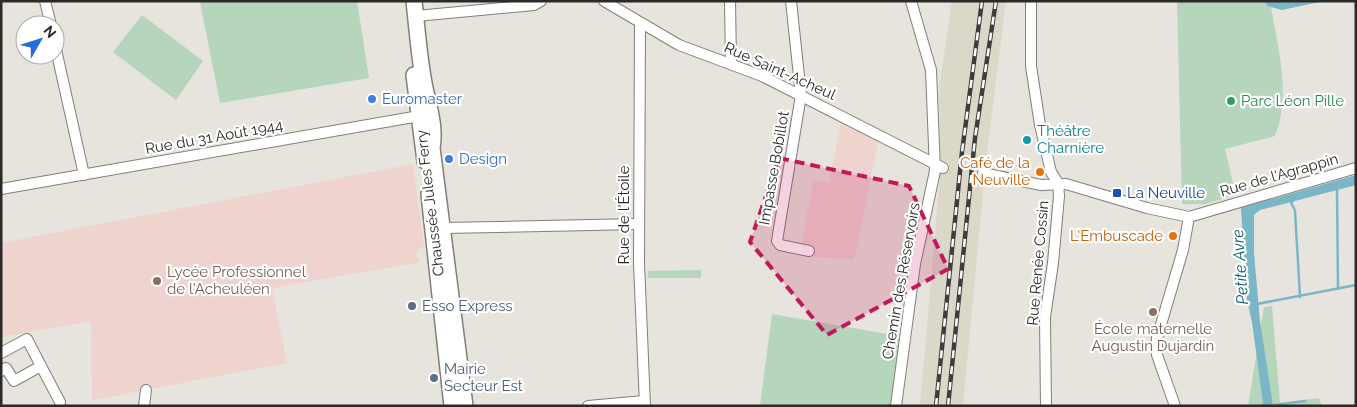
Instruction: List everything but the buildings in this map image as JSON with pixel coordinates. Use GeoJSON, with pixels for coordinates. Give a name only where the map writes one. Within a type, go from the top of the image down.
{"type":"FeatureCollection","features":[{"type":"Feature","properties":{"kind":"main road","name":"Chaussée Jules Ferry"},"geometry":{"type":"LineString","coordinates":[[404,1],[425,115],[452,406]]}},
{"type":"Feature","properties":{"kind":"main road"},"geometry":{"type":"LineString","coordinates":[[415,8],[424,84],[425,115]]}},
{"type":"Feature","properties":{"kind":"main road","name":"Chaussée Jules Ferry"},"geometry":{"type":"LineString","coordinates":[[425,115],[434,139],[432,148],[444,228],[465,406]]}},
{"type":"Feature","properties":{"kind":"street"},"geometry":{"type":"LineString","coordinates":[[45,1],[48,15]]}},
{"type":"Feature","properties":{"kind":"street"},"geometry":{"type":"LineString","coordinates":[[415,8],[534,5],[541,1]]}},
{"type":"Feature","properties":{"kind":"street","name":"Rue Saint-Acheul"},"geometry":{"type":"LineString","coordinates":[[604,1],[618,6],[640,23],[679,45],[731,63],[801,95],[939,165]]}},
{"type":"Feature","properties":{"kind":"street"},"geometry":{"type":"LineString","coordinates":[[730,1],[731,63]]}},
{"type":"Feature","properties":{"kind":"street","name":"Impasse Bobillot"},"geometry":{"type":"LineString","coordinates":[[792,1],[801,95],[777,241],[780,246],[809,252]]}},
{"type":"Feature","properties":{"kind":"street","name":"Chemin des Réservoirs"},"geometry":{"type":"LineString","coordinates":[[896,406],[914,271],[932,188],[939,165],[931,70],[911,1]]}},
{"type":"Feature","properties":{"kind":"street"},"geometry":{"type":"LineString","coordinates":[[1031,1],[1031,66],[1036,101],[1051,172],[1058,183]]}},
{"type":"Feature","properties":{"kind":"street","name":"Rue de l'Étoile"},"geometry":{"type":"LineString","coordinates":[[640,23],[639,224],[645,403]]}},
{"type":"Feature","properties":{"kind":"street"},"geometry":{"type":"LineString","coordinates":[[59,65],[84,174]]}},
{"type":"Feature","properties":{"kind":"street","name":"Rue du 31 Août 1944"},"geometry":{"type":"LineString","coordinates":[[1,189],[425,115]]}},
{"type":"Feature","properties":{"kind":"street","name":"Rue de l'Agrappin"},"geometry":{"type":"LineString","coordinates":[[1189,217],[1356,168]]}},
{"type":"Feature","properties":{"kind":"street"},"geometry":{"type":"LineString","coordinates":[[983,173],[1041,184],[1058,183],[1162,212],[1189,217],[1186,235],[1157,343],[1157,356],[1175,406]]}},
{"type":"Feature","properties":{"kind":"street","name":"Rue Renée Cossin"},"geometry":{"type":"LineString","coordinates":[[1046,406],[1045,317],[1053,262],[1058,183]]}},
{"type":"Feature","properties":{"kind":"street"},"geometry":{"type":"LineString","coordinates":[[444,228],[639,224]]}},
{"type":"Feature","properties":{"kind":"street"},"geometry":{"type":"LineString","coordinates":[[1,353],[27,339],[60,402]]}},
{"type":"Feature","properties":{"kind":"street"},"geometry":{"type":"LineString","coordinates":[[1,358],[4,370],[14,381],[41,366]]}},
{"type":"Feature","properties":{"kind":"street"},"geometry":{"type":"LineString","coordinates":[[144,406],[146,390]]}},
{"type":"Feature","properties":{"kind":"street"},"geometry":{"type":"LineString","coordinates":[[588,406],[645,403]]}},
{"type":"Feature","properties":{"kind":"highlighted area"},"geometry":{"type":"Polygon","coordinates":[[[779,158],[909,186],[948,269],[827,335],[750,242],[779,158]]]}},
{"type":"Feature","properties":{"kind":"shaded area"},"geometry":{"type":"Polygon","coordinates":[[[952,1],[1006,1],[986,161],[963,406],[920,406],[941,164],[939,89],[952,1]]]}},
{"type":"Feature","properties":{"kind":"shaded area"},"geometry":{"type":"Polygon","coordinates":[[[841,123],[878,142],[856,252],[853,259],[813,257],[812,246],[802,244],[813,181],[829,182],[841,123]]]}},
{"type":"Feature","properties":{"kind":"shaded area","name":"Lycée Professionnel de l'Acheuléen"},"geometry":{"type":"Polygon","coordinates":[[[413,164],[424,247],[419,248],[416,254],[421,262],[272,288],[287,363],[92,400],[91,321],[1,337],[1,243],[413,164]]]}},
{"type":"Feature","properties":{"kind":"green space"},"geometry":{"type":"Polygon","coordinates":[[[357,1],[369,78],[220,103],[200,2],[357,1]]]}},
{"type":"Feature","properties":{"kind":"green space","name":"Parc Léon Pille"},"geometry":{"type":"Polygon","coordinates":[[[1177,1],[1270,1],[1282,69],[1282,103],[1280,120],[1275,136],[1225,149],[1236,195],[1206,204],[1182,204],[1177,1]]]}},
{"type":"Feature","properties":{"kind":"green space"},"geometry":{"type":"Polygon","coordinates":[[[142,15],[203,61],[176,100],[113,52],[142,15]]]}},
{"type":"Feature","properties":{"kind":"green space"},"geometry":{"type":"Polygon","coordinates":[[[701,270],[701,278],[648,278],[648,271],[701,270]]]}},
{"type":"Feature","properties":{"kind":"green space"},"geometry":{"type":"Polygon","coordinates":[[[1272,306],[1280,403],[1319,398],[1322,406],[1248,406],[1264,307],[1272,306]]]}},
{"type":"Feature","properties":{"kind":"green space"},"geometry":{"type":"Polygon","coordinates":[[[772,314],[899,336],[893,406],[760,406],[772,314]]]}},
{"type":"Feature","properties":{"kind":"water"},"geometry":{"type":"Polygon","coordinates":[[[1265,1],[1324,1],[1282,10],[1267,6],[1265,1]]]}},
{"type":"Feature","properties":{"kind":"water"},"geometry":{"type":"Polygon","coordinates":[[[1356,175],[1356,185],[1260,210],[1254,215],[1254,253],[1260,321],[1273,406],[1260,406],[1263,403],[1252,322],[1247,300],[1241,208],[1356,175]]]}},
{"type":"Feature","properties":{"kind":"waterway"},"geometry":{"type":"LineString","coordinates":[[1337,188],[1338,289]]}},
{"type":"Feature","properties":{"kind":"waterway"},"geometry":{"type":"LineString","coordinates":[[1293,201],[1291,202],[1295,211],[1300,297]]}},
{"type":"Feature","properties":{"kind":"waterway","name":"Petite Avre"},"geometry":{"type":"LineString","coordinates":[[1257,304],[1356,285]]}},
{"type":"Feature","properties":{"kind":"waterway"},"geometry":{"type":"LineString","coordinates":[[1266,406],[1305,401]]}},
{"type":"Feature","properties":{"kind":"railway"},"geometry":{"type":"LineString","coordinates":[[936,406],[962,152],[982,1]]}},
{"type":"Feature","properties":{"kind":"railway"},"geometry":{"type":"LineString","coordinates":[[948,406],[975,138],[996,1]]}},
{"type":"Feature","properties":{"kind":"place","name":"Euromaster"},"geometry":{"type":"Point","coordinates":[372,99]}},
{"type":"Feature","properties":{"kind":"place","name":"Parc Léon Pille"},"geometry":{"type":"Point","coordinates":[1231,101]}},
{"type":"Feature","properties":{"kind":"place","name":"Théâtre Charnière"},"geometry":{"type":"Point","coordinates":[1027,140]}},
{"type":"Feature","properties":{"kind":"place","name":"Design"},"geometry":{"type":"Point","coordinates":[449,159]}},
{"type":"Feature","properties":{"kind":"place","name":"Café de la Neuville"},"geometry":{"type":"Point","coordinates":[1040,172]}},
{"type":"Feature","properties":{"kind":"place","name":"La Neuville"},"geometry":{"type":"Point","coordinates":[1117,193]}},
{"type":"Feature","properties":{"kind":"place","name":"L'Embuscade"},"geometry":{"type":"Point","coordinates":[1173,236]}},
{"type":"Feature","properties":{"kind":"place","name":"Lycée Professionnel de l'Acheuléen"},"geometry":{"type":"Point","coordinates":[157,281]}},
{"type":"Feature","properties":{"kind":"place","name":"Esso Express"},"geometry":{"type":"Point","coordinates":[412,306]}},
{"type":"Feature","properties":{"kind":"place","name":"École maternelle Augustin Dujardin"},"geometry":{"type":"Point","coordinates":[1153,312]}},
{"type":"Feature","properties":{"kind":"place","name":"Mairie Secteur Est"},"geometry":{"type":"Point","coordinates":[434,378]}}]}
